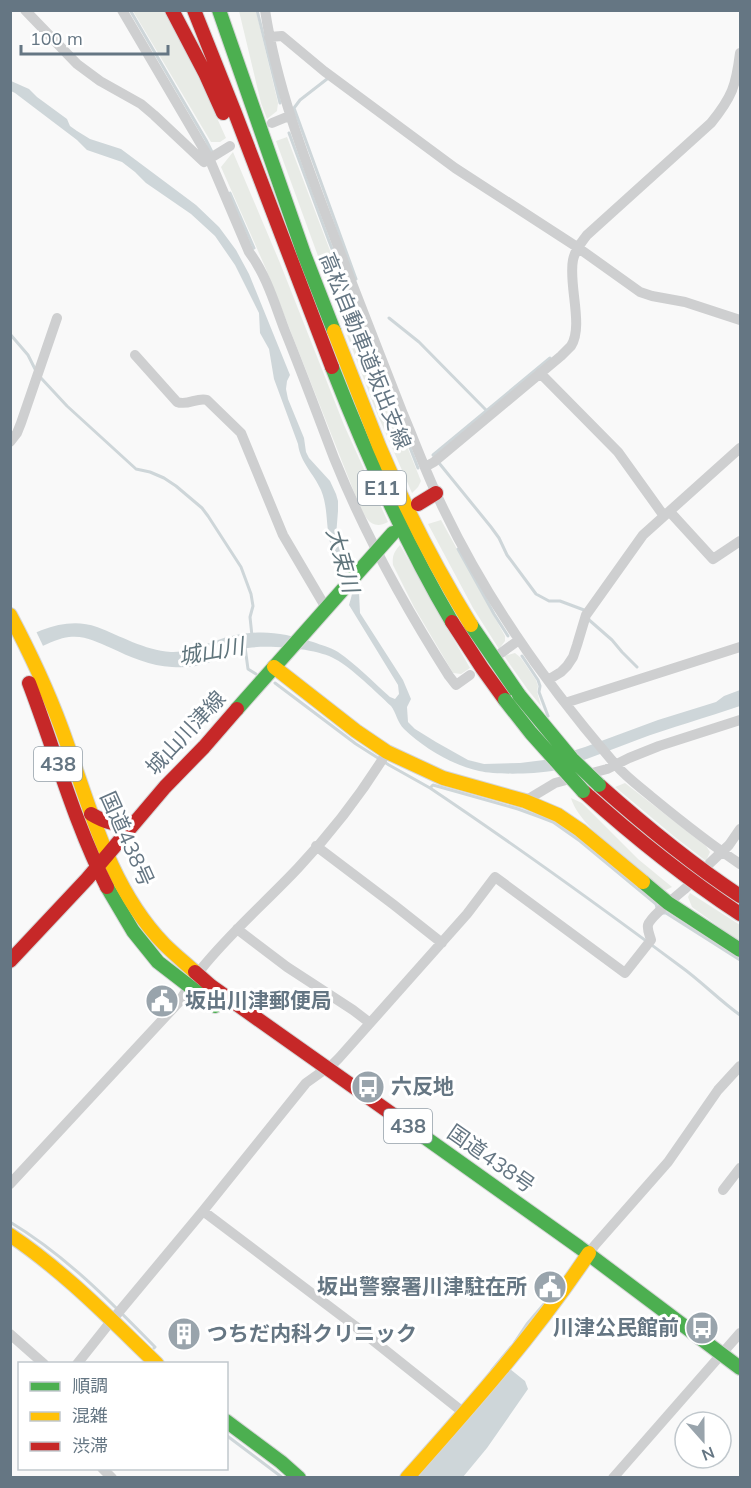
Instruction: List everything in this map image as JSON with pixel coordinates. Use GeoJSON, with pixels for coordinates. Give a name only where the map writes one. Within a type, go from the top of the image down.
{"type":"FeatureCollection","features":[{"type":"Feature","properties":{"kind":"main road"},"geometry":{"type":"LineString","coordinates":[[172,10],[205,74],[290,260]]}},
{"type":"Feature","properties":{"kind":"main road","name":"E11"},"geometry":{"type":"LineString","coordinates":[[194,10],[290,260]]}},
{"type":"Feature","properties":{"kind":"main road"},"geometry":{"type":"LineString","coordinates":[[219,10],[239,71],[266,124]]}},
{"type":"Feature","properties":{"kind":"main road"},"geometry":{"type":"LineString","coordinates":[[233,10],[266,124]]}},
{"type":"Feature","properties":{"kind":"main road","name":"高松自動車道坂出支線"},"geometry":{"type":"LineString","coordinates":[[266,124],[280,189],[354,385],[398,489],[448,587],[481,641],[519,695],[572,759],[665,843],[741,896]]}},
{"type":"Feature","properties":{"kind":"main road","name":"高松自動車道坂出支線"},"geometry":{"type":"LineString","coordinates":[[290,260],[385,496],[437,597],[469,649],[531,733],[583,791],[654,853],[707,893],[741,914]]}},
{"type":"Feature","properties":{"kind":"main road"},"geometry":{"type":"LineString","coordinates":[[418,504],[436,493]]}},
{"type":"Feature","properties":{"kind":"main road","name":"城山川津線"},"geometry":{"type":"LineString","coordinates":[[10,961],[97,868],[134,822],[204,747],[393,533]]}},
{"type":"Feature","properties":{"kind":"main road","name":"国道438号"},"geometry":{"type":"LineString","coordinates":[[10,615],[16,639],[61,726],[91,814],[120,882],[141,915],[193,981],[222,1010]]}},
{"type":"Feature","properties":{"kind":"main road","name":"国道438号"},"geometry":{"type":"LineString","coordinates":[[25,658],[34,696],[86,844],[114,902],[150,953],[166,969],[193,981],[585,1259],[736,1373]]}},
{"type":"Feature","properties":{"kind":"main road"},"geometry":{"type":"LineString","coordinates":[[274,667],[356,731],[383,758],[411,764],[443,778],[525,801],[558,815],[580,830],[668,903],[741,950]]}},
{"type":"Feature","properties":{"kind":"main road"},"geometry":{"type":"LineString","coordinates":[[91,814],[111,824],[134,822]]}},
{"type":"Feature","properties":{"kind":"main road","name":"国道438号"},"geometry":{"type":"LineString","coordinates":[[278,1050],[321,1072],[332,1088]]}},
{"type":"Feature","properties":{"kind":"main road","name":"国道438号"},"geometry":{"type":"LineString","coordinates":[[452,1173],[585,1259]]}},
{"type":"Feature","properties":{"kind":"main road"},"geometry":{"type":"LineString","coordinates":[[10,1235],[117,1314],[155,1362]]}},
{"type":"Feature","properties":{"kind":"main road"},"geometry":{"type":"LineString","coordinates":[[407,1478],[460,1411],[509,1361],[585,1259]]}},
{"type":"Feature","properties":{"kind":"main road"},"geometry":{"type":"LineString","coordinates":[[228,1422],[299,1478]]}},
{"type":"Feature","properties":{"kind":"street"},"geometry":{"type":"LineString","coordinates":[[25,10],[77,64],[100,81],[141,104],[204,162],[230,146]]}},
{"type":"Feature","properties":{"kind":"street"},"geometry":{"type":"LineString","coordinates":[[122,10],[212,157],[249,252],[256,261],[277,308],[374,553],[456,685],[470,675]]}},
{"type":"Feature","properties":{"kind":"street"},"geometry":{"type":"LineString","coordinates":[[265,10],[269,37],[290,116],[364,316],[436,493],[481,579],[519,640],[566,704],[614,763],[658,802],[741,864]]}},
{"type":"Feature","properties":{"kind":"street"},"geometry":{"type":"LineString","coordinates":[[269,37],[282,36],[324,71],[455,168],[577,247],[640,292],[652,297],[685,302],[741,320]]}},
{"type":"Feature","properties":{"kind":"street"},"geometry":{"type":"LineString","coordinates":[[425,467],[561,356],[572,344],[576,332],[572,273],[577,247],[587,235],[711,123],[730,96],[739,75],[741,53]]}},
{"type":"Feature","properties":{"kind":"street"},"geometry":{"type":"LineString","coordinates":[[266,124],[290,116]]}},
{"type":"Feature","properties":{"kind":"street"},"geometry":{"type":"LineString","coordinates":[[10,442],[17,433],[25,414],[57,318]]}},
{"type":"Feature","properties":{"kind":"street"},"geometry":{"type":"LineString","coordinates":[[135,355],[177,402],[184,404],[207,400],[241,433],[284,535],[328,606]]}},
{"type":"Feature","properties":{"kind":"street"},"geometry":{"type":"LineString","coordinates":[[540,373],[618,452],[667,514],[713,559],[741,542]]}},
{"type":"Feature","properties":{"kind":"street"},"geometry":{"type":"LineString","coordinates":[[548,680],[561,672],[573,657],[586,615],[643,535],[741,448]]}},
{"type":"Feature","properties":{"kind":"street"},"geometry":{"type":"LineString","coordinates":[[501,652],[519,640]]}},
{"type":"Feature","properties":{"kind":"street"},"geometry":{"type":"LineString","coordinates":[[566,704],[741,647]]}},
{"type":"Feature","properties":{"kind":"street"},"geometry":{"type":"LineString","coordinates":[[525,801],[555,783],[607,770],[614,763],[659,746],[741,720]]}},
{"type":"Feature","properties":{"kind":"street"},"geometry":{"type":"LineString","coordinates":[[10,1184],[178,1002],[237,928],[291,875],[343,816],[383,758]]}},
{"type":"Feature","properties":{"kind":"street"},"geometry":{"type":"LineString","coordinates":[[711,863],[741,829]]}},
{"type":"Feature","properties":{"kind":"street"},"geometry":{"type":"LineString","coordinates":[[316,846],[441,943]]}},
{"type":"Feature","properties":{"kind":"street"},"geometry":{"type":"LineString","coordinates":[[79,1362],[306,1083],[334,1063],[467,914],[495,877],[625,973],[651,940],[647,929],[652,919],[687,887]]}},
{"type":"Feature","properties":{"kind":"street"},"geometry":{"type":"LineString","coordinates":[[237,928],[287,967],[370,1023]]}},
{"type":"Feature","properties":{"kind":"street"},"geometry":{"type":"LineString","coordinates":[[585,1259],[594,1245],[668,1162],[718,1090],[741,1066]]}},
{"type":"Feature","properties":{"kind":"street"},"geometry":{"type":"LineString","coordinates":[[723,1190],[741,1168]]}},
{"type":"Feature","properties":{"kind":"street"},"geometry":{"type":"LineString","coordinates":[[203,1211],[346,1320],[460,1411]]}},
{"type":"Feature","properties":{"kind":"street"},"geometry":{"type":"LineString","coordinates":[[614,1478],[741,1333]]}},
{"type":"Feature","properties":{"kind":"street"},"geometry":{"type":"LineString","coordinates":[[10,1334],[42,1362]]}},
{"type":"Feature","properties":{"kind":"shaded area"},"geometry":{"type":"Polygon","coordinates":[[[133,11],[165,11],[226,138],[220,142],[211,142],[133,11]]]}},
{"type":"Feature","properties":{"kind":"shaded area"},"geometry":{"type":"Polygon","coordinates":[[[239,11],[256,11],[278,103],[277,111],[267,119],[261,103],[239,11]]]}},
{"type":"Feature","properties":{"kind":"shaded area"},"geometry":{"type":"Polygon","coordinates":[[[287,137],[354,314],[421,481],[412,493],[376,411],[276,141],[287,137]]]}},
{"type":"Feature","properties":{"kind":"shaded area"},"geometry":{"type":"Polygon","coordinates":[[[233,152],[344,425],[388,522],[381,525],[371,523],[367,519],[356,497],[266,269],[221,167],[233,152]]]}},
{"type":"Feature","properties":{"kind":"shaded area"},"geometry":{"type":"Polygon","coordinates":[[[441,520],[505,636],[505,641],[499,649],[473,608],[428,524],[441,520]]]}},
{"type":"Feature","properties":{"kind":"shaded area"},"geometry":{"type":"Polygon","coordinates":[[[400,545],[470,668],[461,674],[453,673],[414,607],[393,565],[394,554],[400,545]]]}},
{"type":"Feature","properties":{"kind":"shaded area"},"geometry":{"type":"Polygon","coordinates":[[[515,653],[536,680],[541,706],[504,656],[515,653]]]}},
{"type":"Feature","properties":{"kind":"shaded area"},"geometry":{"type":"Polygon","coordinates":[[[625,783],[706,846],[710,852],[706,861],[615,787],[625,783]]]}},
{"type":"Feature","properties":{"kind":"shaded area"},"geometry":{"type":"Polygon","coordinates":[[[571,798],[582,803],[638,859],[672,887],[666,890],[662,888],[610,847],[585,822],[571,798]]]}},
{"type":"Feature","properties":{"kind":"shaded area"},"geometry":{"type":"Polygon","coordinates":[[[690,893],[740,925],[740,942],[692,907],[688,897],[690,893]]]}},
{"type":"Feature","properties":{"kind":"water"},"geometry":{"type":"Polygon","coordinates":[[[11,81],[29,89],[67,119],[70,126],[77,131],[90,139],[121,149],[196,205],[219,227],[236,250],[249,274],[290,375],[286,389],[288,399],[304,438],[306,452],[330,481],[336,494],[338,511],[336,536],[346,561],[352,569],[359,592],[360,613],[403,680],[411,699],[407,707],[408,722],[415,729],[468,760],[484,764],[520,763],[544,760],[585,747],[658,720],[716,702],[740,690],[740,706],[650,735],[555,770],[495,773],[459,765],[420,743],[404,729],[391,706],[356,674],[335,659],[316,652],[290,648],[251,648],[237,650],[204,664],[176,667],[148,663],[91,640],[75,637],[62,638],[11,662],[11,644],[31,634],[63,624],[86,624],[142,646],[171,652],[187,650],[243,634],[273,633],[332,649],[352,662],[390,697],[395,699],[399,694],[398,685],[349,605],[352,594],[351,586],[332,549],[321,490],[301,457],[274,379],[269,349],[260,333],[259,313],[235,265],[215,236],[191,214],[146,183],[122,162],[87,150],[11,91],[11,81]]]}},
{"type":"Feature","properties":{"kind":"water"},"geometry":{"type":"Polygon","coordinates":[[[510,1369],[525,1381],[528,1389],[487,1448],[463,1477],[417,1478],[510,1369]]]}},
{"type":"Feature","properties":{"kind":"pier"},"geometry":{"type":"Polygon","coordinates":[[[35,629],[44,648],[11,665],[10,641],[35,629]]]}},
{"type":"Feature","properties":{"kind":"waterway"},"geometry":{"type":"LineString","coordinates":[[130,10],[213,154]]}},
{"type":"Feature","properties":{"kind":"waterway"},"geometry":{"type":"LineString","coordinates":[[257,10],[280,103]]}},
{"type":"Feature","properties":{"kind":"waterway"},"geometry":{"type":"LineString","coordinates":[[327,79],[300,100],[294,108],[356,279]]}},
{"type":"Feature","properties":{"kind":"waterway"},"geometry":{"type":"LineString","coordinates":[[289,133],[418,468]]}},
{"type":"Feature","properties":{"kind":"waterway"},"geometry":{"type":"LineString","coordinates":[[230,193],[254,248],[252,249]]}},
{"type":"Feature","properties":{"kind":"waterway"},"geometry":{"type":"LineString","coordinates":[[389,318],[419,342],[487,411]]}},
{"type":"Feature","properties":{"kind":"waterway"},"geometry":{"type":"LineString","coordinates":[[10,334],[28,355],[35,369]]}},
{"type":"Feature","properties":{"kind":"waterway"},"geometry":{"type":"LineString","coordinates":[[434,456],[550,358]]}},
{"type":"Feature","properties":{"kind":"waterway","name":"城山川"},"geometry":{"type":"LineString","coordinates":[[41,378],[67,406],[136,469],[164,478],[202,508],[241,567],[253,606],[250,617],[252,636]]}},
{"type":"Feature","properties":{"kind":"waterway"},"geometry":{"type":"LineString","coordinates":[[439,463],[491,527],[507,555],[536,594],[549,601],[560,601],[584,610]]}},
{"type":"Feature","properties":{"kind":"waterway"},"geometry":{"type":"LineString","coordinates":[[458,549],[508,636]]}},
{"type":"Feature","properties":{"kind":"waterway"},"geometry":{"type":"LineString","coordinates":[[588,619],[637,667]]}},
{"type":"Feature","properties":{"kind":"waterway","name":"城山川"},"geometry":{"type":"LineString","coordinates":[[245,647],[248,669],[256,674]]}},
{"type":"Feature","properties":{"kind":"waterway"},"geometry":{"type":"LineString","coordinates":[[522,656],[538,680],[539,692],[548,716]]}},
{"type":"Feature","properties":{"kind":"waterway"},"geometry":{"type":"LineString","coordinates":[[275,683],[356,744],[430,788],[433,785],[518,809],[553,822],[580,841],[656,904],[657,908]]}},
{"type":"Feature","properties":{"kind":"waterway"},"geometry":{"type":"LineString","coordinates":[[430,788],[618,920],[688,972],[740,1015]]}},
{"type":"Feature","properties":{"kind":"waterway"},"geometry":{"type":"LineString","coordinates":[[662,913],[666,913],[740,960]]}},
{"type":"Feature","properties":{"kind":"waterway"},"geometry":{"type":"LineString","coordinates":[[10,1222],[68,1264],[104,1296],[154,1348]]}},
{"type":"Feature","properties":{"kind":"waterway"},"geometry":{"type":"LineString","coordinates":[[515,1342],[550,1297]]}},
{"type":"Feature","properties":{"kind":"waterway"},"geometry":{"type":"LineString","coordinates":[[492,1370],[511,1347]]}},
{"type":"Feature","properties":{"kind":"waterway"},"geometry":{"type":"LineString","coordinates":[[228,1437],[283,1478]]}},
{"type":"Feature","properties":{"kind":"traffic: fast"},"geometry":{"type":"LineString","coordinates":[[219,10],[304,254],[334,331]]}},
{"type":"Feature","properties":{"kind":"traffic: fast"},"geometry":{"type":"LineString","coordinates":[[332,367],[387,497],[452,622]]}},
{"type":"Feature","properties":{"kind":"traffic: fast"},"geometry":{"type":"LineString","coordinates":[[237,709],[393,533]]}},
{"type":"Feature","properties":{"kind":"traffic: fast"},"geometry":{"type":"LineString","coordinates":[[471,625],[519,695]]}},
{"type":"Feature","properties":{"kind":"traffic: fast"},"geometry":{"type":"LineString","coordinates":[[519,695],[572,759],[599,785]]}},
{"type":"Feature","properties":{"kind":"traffic: fast"},"geometry":{"type":"LineString","coordinates":[[505,700],[583,791]]}},
{"type":"Feature","properties":{"kind":"traffic: fast"},"geometry":{"type":"LineString","coordinates":[[643,882],[668,903],[740,950]]}},
{"type":"Feature","properties":{"kind":"traffic: fast"},"geometry":{"type":"LineString","coordinates":[[107,887],[133,931],[158,962],[215,1006]]}},
{"type":"Feature","properties":{"kind":"traffic: fast"},"geometry":{"type":"LineString","coordinates":[[423,1136],[579,1247],[740,1368]]}},
{"type":"Feature","properties":{"kind":"traffic: fast"},"geometry":{"type":"LineString","coordinates":[[228,1422],[299,1478]]}},
{"type":"Feature","properties":{"kind":"traffic: slow"},"geometry":{"type":"LineString","coordinates":[[334,331],[399,492],[433,560],[471,625]]}},
{"type":"Feature","properties":{"kind":"traffic: slow"},"geometry":{"type":"LineString","coordinates":[[10,615],[50,699],[114,869],[144,921],[164,944],[195,972]]}},
{"type":"Feature","properties":{"kind":"traffic: slow"},"geometry":{"type":"LineString","coordinates":[[274,667],[356,731],[387,752],[443,778],[525,801],[558,815],[580,830],[643,882]]}},
{"type":"Feature","properties":{"kind":"traffic: slow"},"geometry":{"type":"LineString","coordinates":[[10,1235],[50,1264],[155,1362]]}},
{"type":"Feature","properties":{"kind":"traffic: slow"},"geometry":{"type":"LineString","coordinates":[[407,1478],[525,1341],[589,1253]]}},
{"type":"Feature","properties":{"kind":"traffic: jam"},"geometry":{"type":"LineString","coordinates":[[172,10],[223,113]]}},
{"type":"Feature","properties":{"kind":"traffic: jam"},"geometry":{"type":"LineString","coordinates":[[194,10],[332,367]]}},
{"type":"Feature","properties":{"kind":"traffic: jam"},"geometry":{"type":"LineString","coordinates":[[418,504],[436,493]]}},
{"type":"Feature","properties":{"kind":"traffic: jam"},"geometry":{"type":"LineString","coordinates":[[452,622],[505,700]]}},
{"type":"Feature","properties":{"kind":"traffic: jam"},"geometry":{"type":"LineString","coordinates":[[29,683],[75,812],[107,887]]}},
{"type":"Feature","properties":{"kind":"traffic: jam"},"geometry":{"type":"LineString","coordinates":[[10,961],[87,879],[165,787],[237,709]]}},
{"type":"Feature","properties":{"kind":"traffic: jam"},"geometry":{"type":"LineString","coordinates":[[599,785],[668,843],[740,896]]}},
{"type":"Feature","properties":{"kind":"traffic: jam"},"geometry":{"type":"LineString","coordinates":[[583,791],[659,856],[740,914]]}},
{"type":"Feature","properties":{"kind":"traffic: jam"},"geometry":{"type":"LineString","coordinates":[[91,814],[112,823],[134,822]]}},
{"type":"Feature","properties":{"kind":"traffic: jam"},"geometry":{"type":"LineString","coordinates":[[195,972],[211,986],[423,1136]]}},
{"type":"Feature","properties":{"kind":"place","name":"坂出川津郵便局"},"geometry":{"type":"Point","coordinates":[162,1001]}},
{"type":"Feature","properties":{"kind":"place","name":"六反地"},"geometry":{"type":"Point","coordinates":[368,1087]}},
{"type":"Feature","properties":{"kind":"place","name":"坂出警察署川津駐在所"},"geometry":{"type":"Point","coordinates":[550,1287]}},
{"type":"Feature","properties":{"kind":"place","name":"川津公民館前"},"geometry":{"type":"Point","coordinates":[702,1328]}},
{"type":"Feature","properties":{"kind":"place","name":"つちだ内科クリニック"},"geometry":{"type":"Point","coordinates":[184,1334]}},
{"type":"Feature","properties":{"kind":"water label","name":"大束川"},"geometry":{"type":"Point","coordinates":[343,560]}}]}
